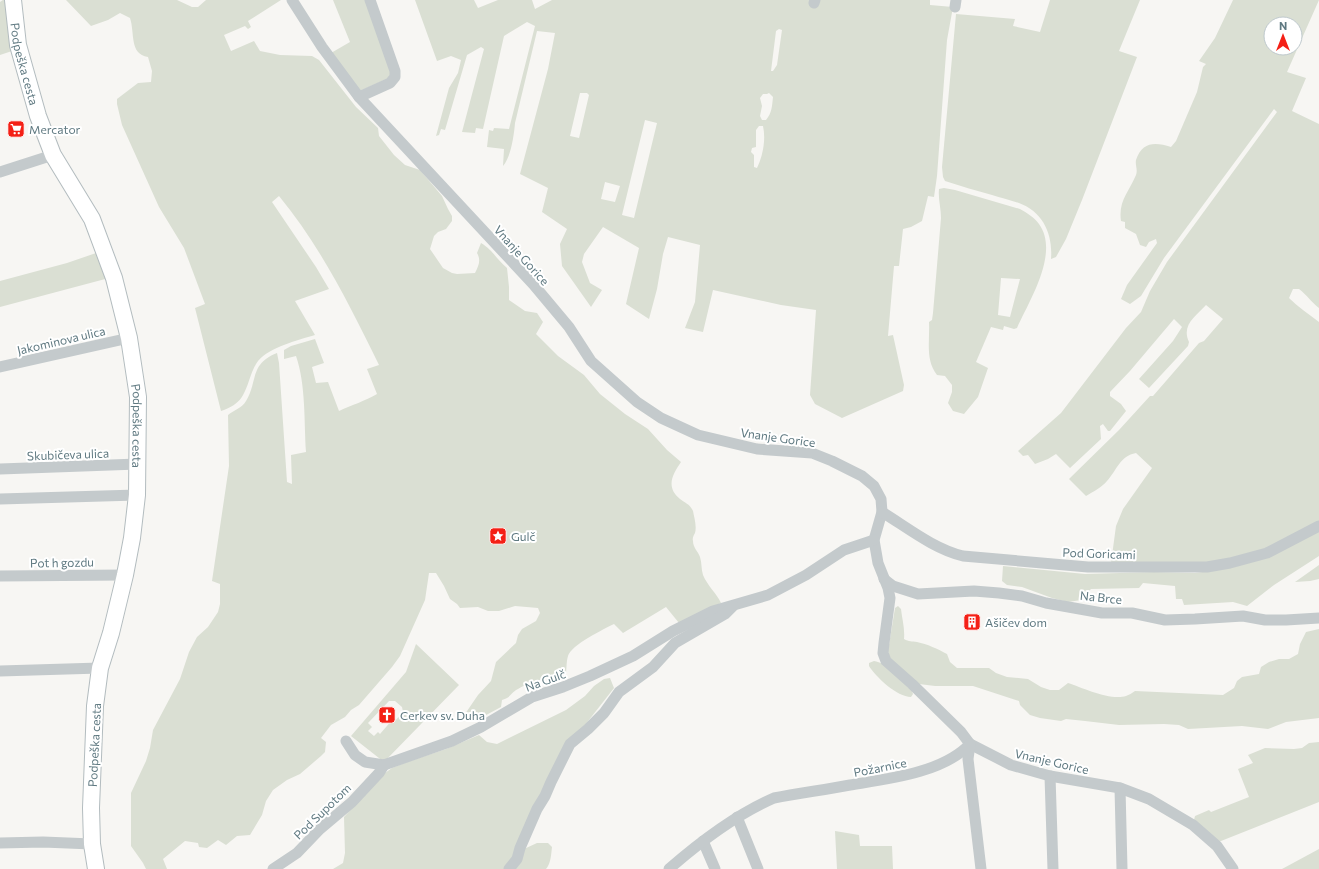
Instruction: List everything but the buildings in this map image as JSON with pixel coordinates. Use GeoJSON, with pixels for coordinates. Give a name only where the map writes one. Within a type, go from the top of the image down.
{"type":"FeatureCollection","features":[{"type":"Feature","properties":{"kind":"main road","name":"Podpeška cesta"},"geometry":{"type":"LineString","coordinates":[[13,0],[18,45],[38,116],[53,155],[92,219],[114,278],[129,338],[138,398],[137,495],[132,538],[111,632],[100,668],[95,706],[91,808],[92,844],[96,869]]}},
{"type":"Feature","properties":{"kind":"street","name":"Vnanje Gorice"},"geometry":{"type":"LineString","coordinates":[[292,0],[322,48],[359,97],[533,284],[569,327],[591,361],[637,402],[661,418],[698,435],[757,449],[812,453],[862,476],[874,486],[881,499],[882,512],[874,540],[878,563],[888,588],[890,598],[883,653],[886,661],[961,732],[970,744],[1011,765],[1050,776],[1120,788],[1149,799],[1193,825],[1217,846],[1233,869]]}},
{"type":"Feature","properties":{"kind":"street"},"geometry":{"type":"LineString","coordinates":[[359,97],[390,83],[395,77],[395,71],[370,0]]}},
{"type":"Feature","properties":{"kind":"street"},"geometry":{"type":"LineString","coordinates":[[0,172],[53,155]]}},
{"type":"Feature","properties":{"kind":"street","name":"Jakominova ulica"},"geometry":{"type":"LineString","coordinates":[[0,367],[129,338]]}},
{"type":"Feature","properties":{"kind":"street","name":"Skubičeva ulica"},"geometry":{"type":"LineString","coordinates":[[0,469],[138,464]]}},
{"type":"Feature","properties":{"kind":"street"},"geometry":{"type":"LineString","coordinates":[[0,499],[137,495]]}},
{"type":"Feature","properties":{"kind":"street","name":"Pod Goricami"},"geometry":{"type":"LineString","coordinates":[[882,512],[952,554],[1088,567],[1208,568],[1267,553],[1319,526]]}},
{"type":"Feature","properties":{"kind":"street","name":"Na Gulč"},"geometry":{"type":"LineString","coordinates":[[346,741],[355,755],[365,762],[384,765],[452,742],[481,727],[532,696],[563,687],[633,656],[673,631],[713,611],[768,595],[806,575],[844,550],[874,540]]}},
{"type":"Feature","properties":{"kind":"street","name":"Pot h gozdu"},"geometry":{"type":"LineString","coordinates":[[0,576],[125,574]]}},
{"type":"Feature","properties":{"kind":"street","name":"Na Brce"},"geometry":{"type":"LineString","coordinates":[[884,579],[893,586],[918,594],[974,591],[999,593],[1022,596],[1046,603],[1102,613],[1132,613],[1165,620],[1195,620],[1243,616],[1265,620],[1319,618]]}},
{"type":"Feature","properties":{"kind":"street","name":"Na Gulč"},"geometry":{"type":"LineString","coordinates":[[509,869],[517,859],[520,848],[537,809],[545,796],[570,744],[604,713],[619,692],[653,668],[675,643],[725,614],[735,604]]}},
{"type":"Feature","properties":{"kind":"street"},"geometry":{"type":"LineString","coordinates":[[0,671],[100,668]]}},
{"type":"Feature","properties":{"kind":"street"},"geometry":{"type":"LineString","coordinates":[[970,744],[968,759],[981,869]]}},
{"type":"Feature","properties":{"kind":"street","name":"Požarnice"},"geometry":{"type":"LineString","coordinates":[[669,869],[737,817],[774,798],[904,777],[945,762],[964,750],[970,744]]}},
{"type":"Feature","properties":{"kind":"street","name":"Pod Supotom"},"geometry":{"type":"LineString","coordinates":[[273,869],[297,853],[320,829],[352,802],[379,773],[384,765]]}},
{"type":"Feature","properties":{"kind":"street"},"geometry":{"type":"LineString","coordinates":[[1050,776],[1053,869]]}},
{"type":"Feature","properties":{"kind":"street"},"geometry":{"type":"LineString","coordinates":[[1120,788],[1122,869]]}},
{"type":"Feature","properties":{"kind":"street"},"geometry":{"type":"LineString","coordinates":[[737,817],[758,869]]}},
{"type":"Feature","properties":{"kind":"street"},"geometry":{"type":"LineString","coordinates":[[704,841],[715,869]]}},
{"type":"Feature","properties":{"kind":"street"},"geometry":{"type":"LineString","coordinates":[[0,843],[42,842],[92,844]]}},
{"type":"Feature","properties":{"kind":"shaded area"},"geometry":{"type":"Polygon","coordinates":[[[7,0],[12,51],[0,55],[0,2],[7,0]]]}},
{"type":"Feature","properties":{"kind":"shaded area"},"geometry":{"type":"Polygon","coordinates":[[[66,0],[177,0],[192,7],[198,7],[206,0],[281,0],[248,21],[251,27],[248,29],[245,26],[224,35],[231,51],[254,41],[260,51],[280,55],[312,56],[319,60],[356,107],[378,128],[379,136],[394,155],[405,165],[420,170],[442,196],[452,216],[452,221],[446,229],[438,232],[434,236],[430,249],[443,268],[457,274],[475,273],[479,263],[477,253],[481,243],[485,246],[507,268],[509,300],[525,311],[537,313],[543,322],[536,334],[558,356],[584,375],[600,394],[625,414],[648,429],[667,450],[681,462],[673,476],[673,490],[675,494],[689,505],[693,511],[696,527],[693,537],[694,546],[700,557],[703,575],[721,603],[679,623],[666,607],[623,633],[614,624],[581,642],[570,652],[567,658],[565,678],[552,683],[549,678],[524,685],[515,690],[508,698],[502,700],[501,707],[475,721],[468,721],[465,714],[478,695],[491,681],[496,662],[516,643],[518,635],[522,629],[536,621],[540,613],[538,608],[515,606],[499,611],[488,611],[478,607],[460,608],[450,599],[436,573],[429,573],[425,600],[400,656],[359,705],[351,710],[345,717],[331,725],[321,738],[326,742],[325,752],[300,774],[287,780],[273,790],[266,801],[262,815],[250,835],[237,836],[226,845],[218,840],[207,848],[199,847],[198,843],[185,841],[163,859],[167,869],[146,869],[131,846],[131,793],[146,761],[153,730],[180,679],[189,652],[197,637],[208,627],[218,612],[220,604],[220,584],[212,581],[229,466],[228,415],[246,401],[250,394],[258,368],[262,362],[268,357],[277,353],[279,363],[287,482],[292,484],[291,455],[306,452],[304,404],[302,379],[296,356],[284,359],[284,350],[291,346],[315,339],[324,363],[312,367],[316,383],[328,382],[339,411],[377,394],[367,369],[379,365],[346,299],[321,256],[294,215],[279,196],[272,202],[329,289],[295,301],[315,335],[277,348],[263,356],[255,366],[244,393],[238,402],[221,411],[195,308],[205,304],[184,248],[159,207],[122,125],[117,104],[117,99],[138,83],[151,82],[152,71],[148,57],[138,52],[135,47],[130,18],[120,13],[108,20],[91,26],[66,0]]]}},
{"type":"Feature","properties":{"kind":"shaded area"},"geometry":{"type":"Polygon","coordinates":[[[333,0],[366,0],[391,72],[391,77],[360,91],[331,53],[350,42],[333,0]]]}},
{"type":"Feature","properties":{"kind":"shaded area"},"geometry":{"type":"Polygon","coordinates":[[[415,0],[474,0],[478,8],[498,0],[532,0],[535,9],[552,0],[930,0],[930,5],[953,7],[947,40],[937,176],[934,197],[928,196],[922,221],[911,227],[903,229],[899,266],[894,266],[888,336],[893,335],[904,385],[903,391],[842,418],[815,404],[810,395],[816,310],[781,305],[713,290],[703,332],[685,328],[695,302],[700,245],[668,237],[649,319],[626,304],[639,248],[603,227],[584,254],[582,262],[590,283],[602,290],[591,307],[562,266],[560,244],[567,229],[542,212],[548,188],[520,174],[548,69],[555,33],[537,31],[515,123],[512,146],[503,166],[504,149],[487,147],[489,130],[493,131],[494,128],[509,129],[535,26],[527,22],[504,36],[483,129],[476,128],[475,133],[462,132],[484,49],[481,47],[467,55],[445,130],[441,129],[439,135],[436,136],[449,88],[458,73],[461,60],[451,56],[437,61],[415,0]],[[779,29],[776,31],[771,71],[773,71],[777,65],[782,30],[779,29]],[[580,93],[570,136],[579,138],[589,95],[587,93],[580,93]],[[769,93],[763,94],[760,98],[762,106],[760,116],[762,120],[766,120],[771,112],[773,97],[769,93]],[[645,120],[622,215],[634,218],[657,123],[645,120]],[[759,126],[756,130],[756,147],[752,148],[751,152],[754,155],[754,167],[757,168],[763,147],[763,126],[759,126]],[[605,182],[601,199],[615,202],[620,186],[605,182]]]}},
{"type":"Feature","properties":{"kind":"shaded area"},"geometry":{"type":"Polygon","coordinates":[[[1050,0],[1140,0],[1119,51],[1137,57],[1066,239],[1056,257],[1051,259],[1048,233],[1045,225],[1034,212],[1019,203],[945,181],[942,167],[956,14],[1015,19],[1013,26],[1040,32],[1050,0]]]}},
{"type":"Feature","properties":{"kind":"shaded area"},"geometry":{"type":"Polygon","coordinates":[[[1233,0],[1319,0],[1303,36],[1303,16],[1263,16],[1263,56],[1294,56],[1287,72],[1306,78],[1292,111],[1319,124],[1319,308],[1299,289],[1293,289],[1289,298],[1319,322],[1319,522],[1263,550],[1212,563],[1111,563],[1116,526],[1123,509],[1152,468],[1136,453],[1126,457],[1122,460],[1105,483],[1086,496],[1069,479],[1119,430],[1150,396],[1153,396],[1199,343],[1204,341],[1223,319],[1206,305],[1194,317],[1188,326],[1188,346],[1149,388],[1139,379],[1173,341],[1182,327],[1174,319],[1110,392],[1110,396],[1121,404],[1126,411],[1110,431],[1108,431],[1103,424],[1100,426],[1101,439],[1070,468],[1056,454],[1035,464],[1028,455],[1023,456],[1018,451],[1061,413],[1126,328],[1141,312],[1150,291],[1167,262],[1277,112],[1274,109],[1164,258],[1141,296],[1130,304],[1121,299],[1127,285],[1157,243],[1156,239],[1149,242],[1146,247],[1140,245],[1136,234],[1125,228],[1125,222],[1121,221],[1120,214],[1123,202],[1137,173],[1136,160],[1142,149],[1150,144],[1160,144],[1171,147],[1176,141],[1197,92],[1203,67],[1206,64],[1199,61],[1215,38],[1233,0]]]}},
{"type":"Feature","properties":{"kind":"shaded area"},"geometry":{"type":"Polygon","coordinates":[[[944,188],[955,190],[1020,209],[1033,217],[1039,224],[1045,236],[1046,249],[1044,263],[1035,291],[1017,328],[1014,329],[1004,326],[1003,330],[991,327],[976,362],[988,368],[978,397],[964,414],[953,411],[948,403],[952,392],[952,385],[945,376],[937,375],[933,369],[929,356],[929,322],[932,320],[933,313],[941,218],[939,189],[944,188]],[[1001,278],[998,315],[1010,317],[1020,279],[1001,278]]]}},
{"type":"Feature","properties":{"kind":"shaded area"},"geometry":{"type":"Polygon","coordinates":[[[99,252],[109,278],[0,307],[0,281],[67,263],[99,252]]]}},
{"type":"Feature","properties":{"kind":"shaded area"},"geometry":{"type":"Polygon","coordinates":[[[1319,530],[1319,556],[1274,585],[1247,606],[1233,602],[1184,605],[1182,599],[1176,599],[1175,586],[1143,583],[1139,588],[1091,589],[1081,600],[1068,602],[1022,587],[1007,585],[1002,581],[1003,566],[1085,574],[1154,572],[1195,573],[1210,571],[1319,530]]]}},
{"type":"Feature","properties":{"kind":"shaded area"},"geometry":{"type":"Polygon","coordinates":[[[1319,565],[1319,579],[1295,582],[1319,565]]]}},
{"type":"Feature","properties":{"kind":"shaded area"},"geometry":{"type":"Polygon","coordinates":[[[898,606],[901,609],[904,639],[929,645],[947,654],[950,662],[957,668],[989,668],[996,673],[1007,677],[1028,679],[1041,687],[1050,690],[1059,690],[1068,683],[1113,697],[1126,696],[1135,691],[1223,695],[1234,688],[1237,681],[1242,677],[1259,674],[1261,667],[1269,662],[1279,659],[1289,659],[1298,654],[1300,644],[1306,632],[1319,629],[1319,718],[1286,722],[1268,729],[1242,726],[1188,729],[1179,725],[1119,725],[1066,719],[1061,721],[1040,718],[1030,715],[1020,705],[1019,701],[973,686],[935,686],[919,684],[890,659],[888,651],[895,608],[898,606]]]}},
{"type":"Feature","properties":{"kind":"shaded area"},"geometry":{"type":"Polygon","coordinates":[[[416,644],[459,685],[384,762],[351,736],[406,672],[416,644]],[[389,701],[368,723],[372,727],[368,731],[374,736],[378,732],[380,734],[393,719],[395,721],[403,712],[402,707],[395,701],[389,701]]]}},
{"type":"Feature","properties":{"kind":"shaded area"},"geometry":{"type":"Polygon","coordinates":[[[874,661],[884,665],[899,678],[912,691],[913,694],[911,697],[900,694],[887,686],[869,666],[869,663],[874,661]]]}},
{"type":"Feature","properties":{"kind":"shaded area"},"geometry":{"type":"Polygon","coordinates":[[[610,678],[614,688],[585,725],[506,869],[333,869],[343,863],[345,853],[344,817],[385,773],[392,768],[446,749],[479,735],[487,742],[497,744],[566,710],[585,696],[594,686],[604,679],[610,678]]]}},
{"type":"Feature","properties":{"kind":"shaded area"},"geometry":{"type":"Polygon","coordinates":[[[1319,742],[1319,802],[1216,842],[1194,820],[1195,816],[1209,810],[1211,812],[1249,797],[1238,769],[1253,763],[1248,755],[1265,748],[1294,749],[1302,748],[1309,743],[1319,742]]]}},
{"type":"Feature","properties":{"kind":"shaded area"},"geometry":{"type":"Polygon","coordinates":[[[835,831],[859,835],[860,846],[892,846],[893,869],[837,869],[835,831]]]}},
{"type":"Feature","properties":{"kind":"shaded area"},"geometry":{"type":"Polygon","coordinates":[[[537,843],[548,843],[552,847],[548,867],[546,869],[513,869],[524,849],[537,843]]]}},
{"type":"Feature","properties":{"kind":"shaded area"},"geometry":{"type":"Polygon","coordinates":[[[1319,849],[1319,869],[1282,869],[1319,849]]]}},
{"type":"Feature","properties":{"kind":"place","name":"Mercator"},"geometry":{"type":"Point","coordinates":[16,129]}},
{"type":"Feature","properties":{"kind":"place","name":"Gulč"},"geometry":{"type":"Point","coordinates":[498,536]}},
{"type":"Feature","properties":{"kind":"place","name":"Ašičev dom"},"geometry":{"type":"Point","coordinates":[972,622]}},
{"type":"Feature","properties":{"kind":"place","name":"Cerkev sv. Duha"},"geometry":{"type":"Point","coordinates":[387,715]}}]}
